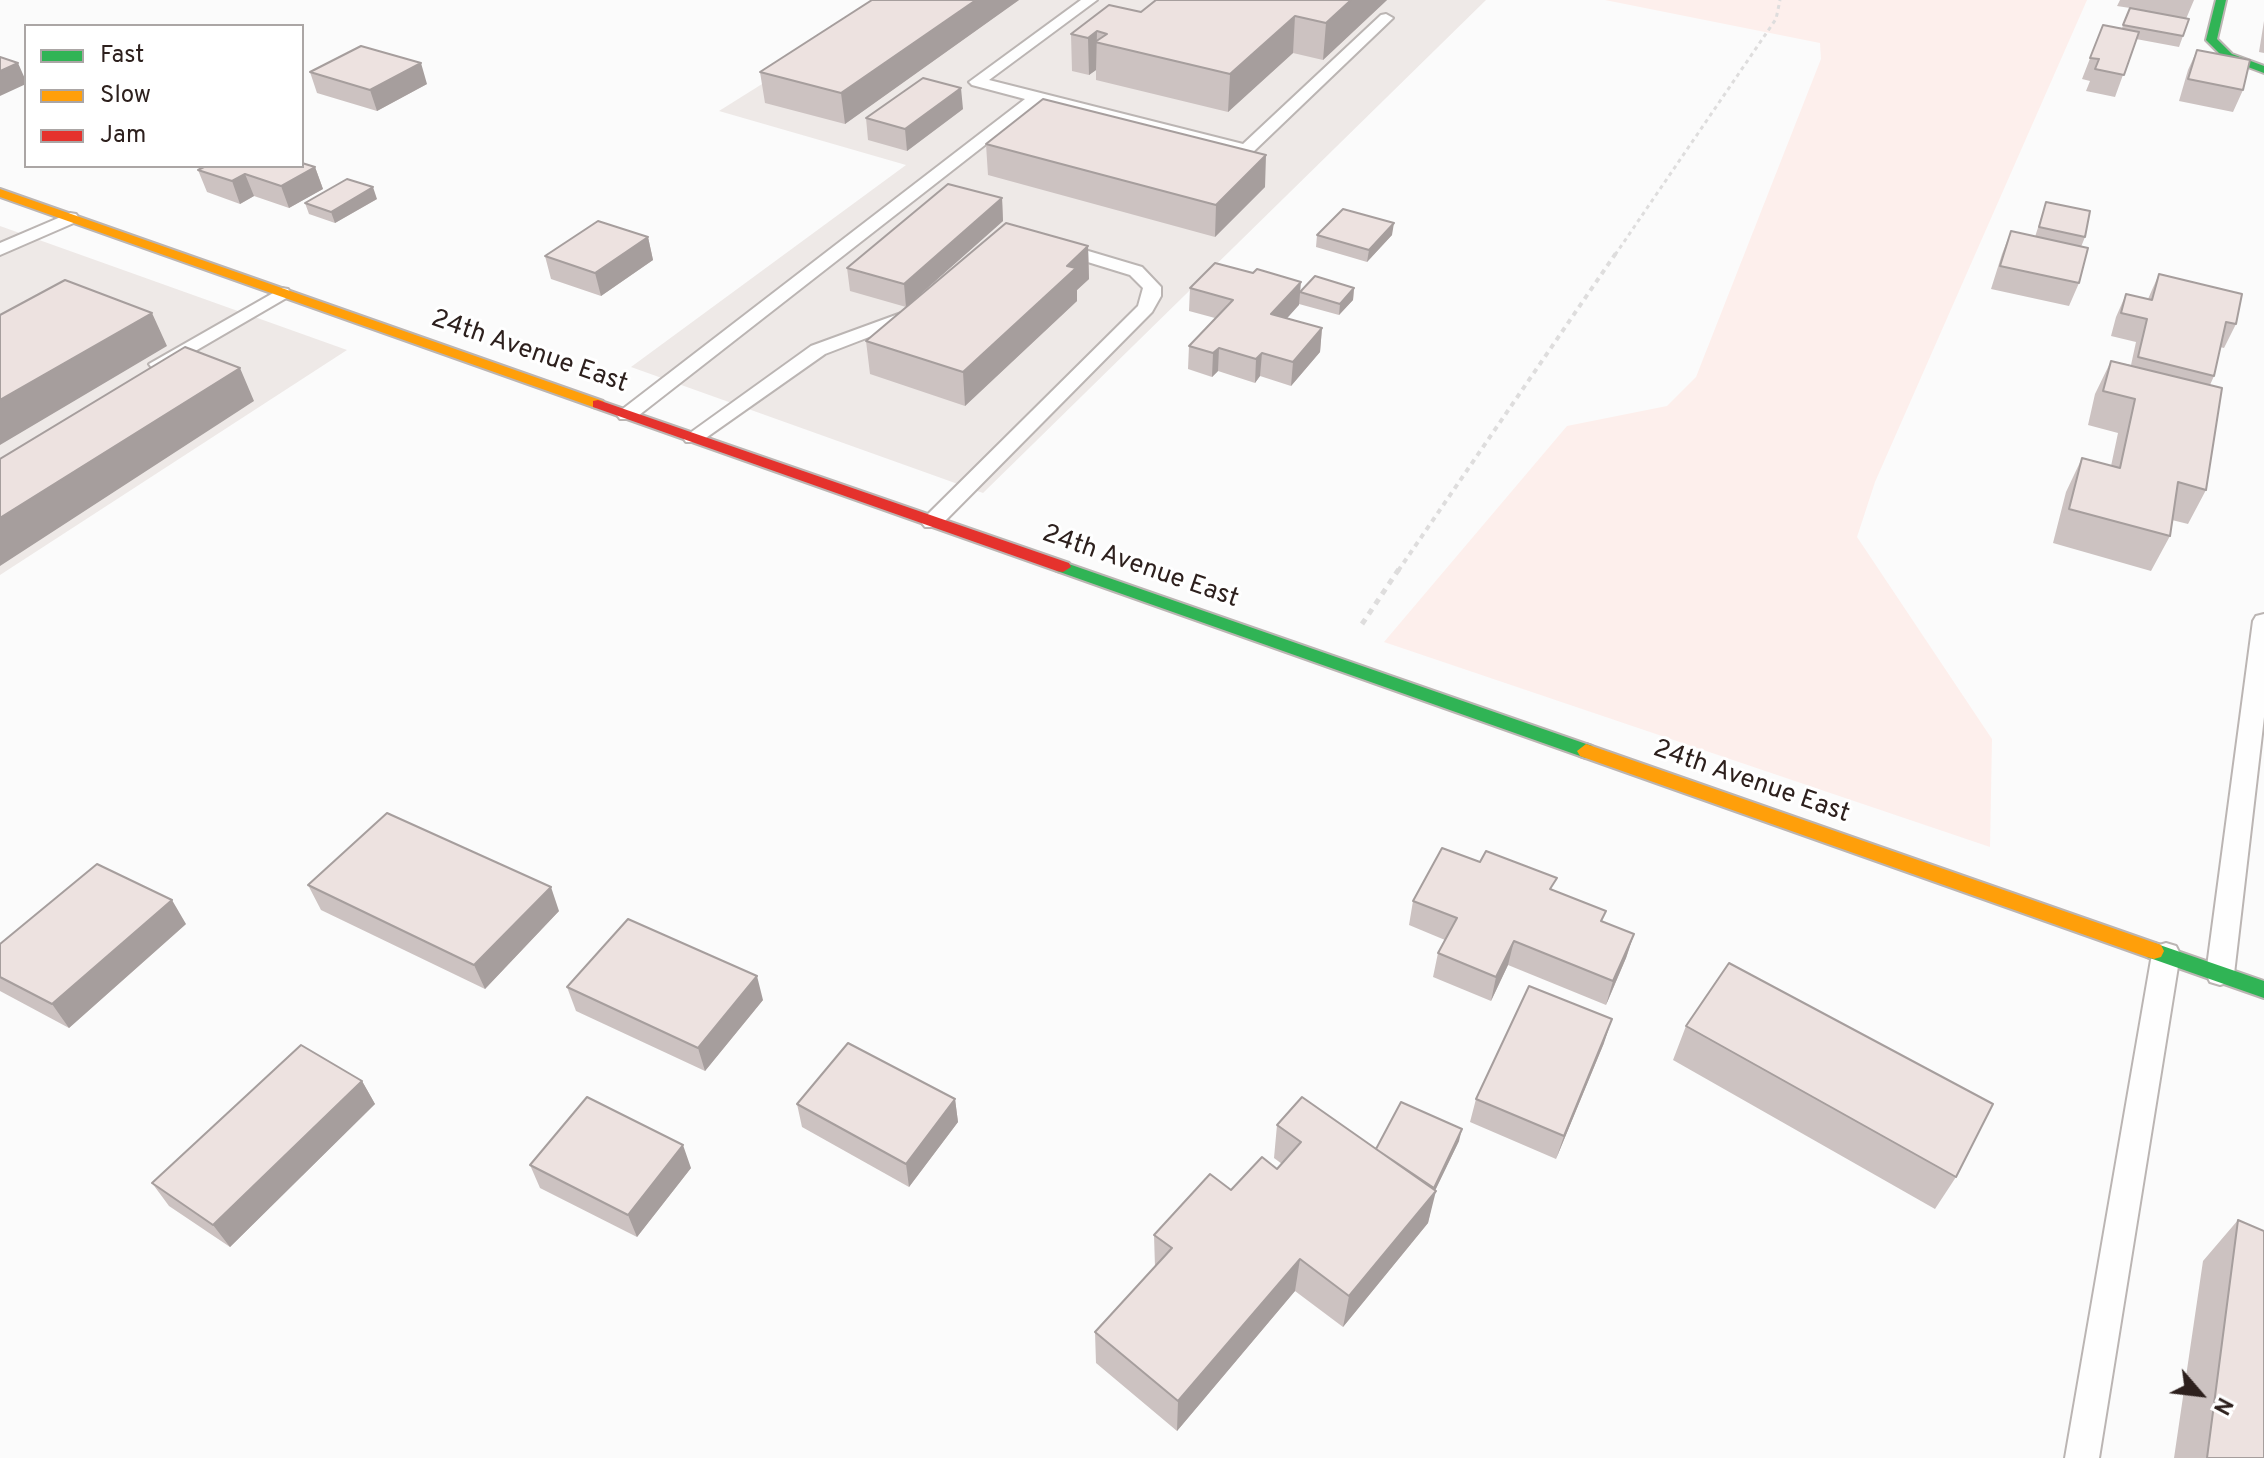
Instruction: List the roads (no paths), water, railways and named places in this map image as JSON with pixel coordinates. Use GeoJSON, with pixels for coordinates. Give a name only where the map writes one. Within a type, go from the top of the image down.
{"type":"FeatureCollection","features":[{"type":"Feature","properties":{"kind":"street"},"geometry":{"type":"LineString","coordinates":[[2221,0],[2211,40],[2239,63],[2264,70]]}},
{"type":"Feature","properties":{"kind":"street","name":"24th Avenue East"},"geometry":{"type":"LineString","coordinates":[[0,193],[2264,990]]}},
{"type":"Feature","properties":{"kind":"lane"},"geometry":{"type":"LineString","coordinates":[[1090,0],[977,82],[1246,150],[1386,18]]}},
{"type":"Feature","properties":{"kind":"lane"},"geometry":{"type":"LineString","coordinates":[[627,415],[1037,97]]}},
{"type":"Feature","properties":{"kind":"lane"},"geometry":{"type":"LineString","coordinates":[[0,250],[70,218]]}},
{"type":"Feature","properties":{"kind":"lane"},"geometry":{"type":"LineString","coordinates":[[932,522],[1146,308],[1152,296],[1152,287],[1136,271],[1036,241]]}},
{"type":"Feature","properties":{"kind":"lane"},"geometry":{"type":"LineString","coordinates":[[144,373],[282,293]]}},
{"type":"Feature","properties":{"kind":"lane"},"geometry":{"type":"LineString","coordinates":[[693,438],[818,350],[914,314],[936,298]]}},
{"type":"Feature","properties":{"kind":"lane"},"geometry":{"type":"LineString","coordinates":[[2220,974],[2264,621]]}},
{"type":"Feature","properties":{"kind":"lane"},"geometry":{"type":"LineString","coordinates":[[2082,1458],[2166,954]]}}]}
